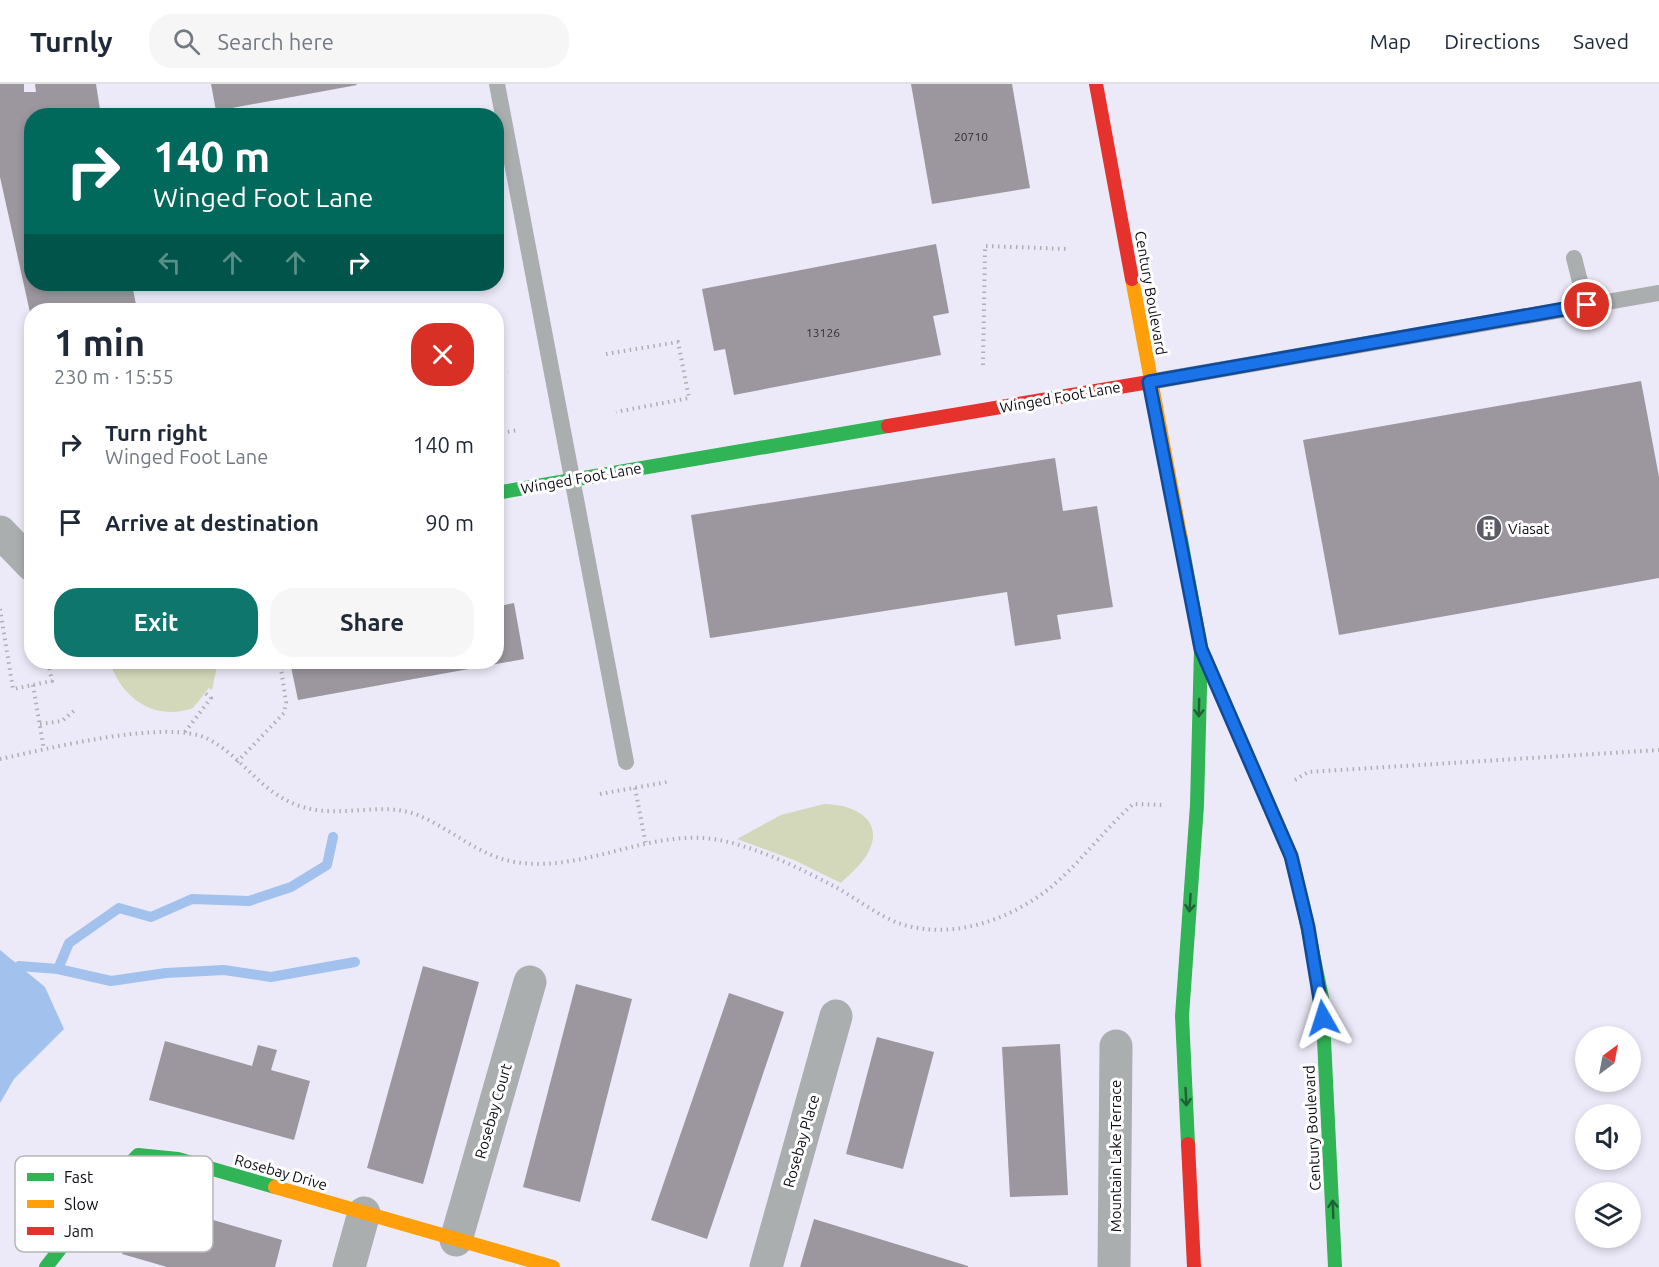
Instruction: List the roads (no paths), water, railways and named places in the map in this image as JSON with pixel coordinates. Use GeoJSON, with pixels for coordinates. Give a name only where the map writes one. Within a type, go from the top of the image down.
{"type":"FeatureCollection","features":[{"type":"Feature","properties":{"kind":"street","name":"Century Boulevard"},"geometry":{"type":"LineString","coordinates":[[1096,84],[1149,382],[1201,649],[1197,805],[1182,1016],[1194,1267]]}},
{"type":"Feature","properties":{"kind":"street","name":"Winged Foot Lane"},"geometry":{"type":"LineString","coordinates":[[504,491],[1149,382]]}},
{"type":"Feature","properties":{"kind":"street"},"geometry":{"type":"LineString","coordinates":[[0,532],[24,558]]}},
{"type":"Feature","properties":{"kind":"street","name":"Century Boulevard"},"geometry":{"type":"LineString","coordinates":[[1201,649],[1291,856],[1322,998],[1335,1267]]}},
{"type":"Feature","properties":{"kind":"street","name":"Rosebay Court"},"geometry":{"type":"LineString","coordinates":[[456,1240],[530,982]]}},
{"type":"Feature","properties":{"kind":"street","name":"Rosebay Place"},"geometry":{"type":"LineString","coordinates":[[766,1267],[836,1016]]}},
{"type":"Feature","properties":{"kind":"street","name":"Mountain Lake Terrace"},"geometry":{"type":"LineString","coordinates":[[1114,1267],[1116,1046]]}},
{"type":"Feature","properties":{"kind":"street","name":"Rosebay Drive"},"geometry":{"type":"LineString","coordinates":[[213,1169],[553,1267]]}},
{"type":"Feature","properties":{"kind":"street"},"geometry":{"type":"LineString","coordinates":[[349,1267],[364,1213]]}},
{"type":"Feature","properties":{"kind":"street","name":"Rosebay Drive"},"geometry":{"type":"LineString","coordinates":[[46,1267],[58,1252]]}},
{"type":"Feature","properties":{"kind":"lane"},"geometry":{"type":"LineString","coordinates":[[496,84],[501,108]]}},
{"type":"Feature","properties":{"kind":"lane"},"geometry":{"type":"LineString","coordinates":[[504,125],[626,762]]}},
{"type":"Feature","properties":{"kind":"lane"},"geometry":{"type":"LineString","coordinates":[[1574,258],[1587,305]]}},
{"type":"Feature","properties":{"kind":"lane","name":"Winged Foot Lane"},"geometry":{"type":"LineString","coordinates":[[1149,382],[1659,293]]}},
{"type":"Feature","properties":{"kind":"water"},"geometry":{"type":"Polygon","coordinates":[[[0,950],[45,987],[64,1029],[14,1079],[0,1103],[0,950]]]}},
{"type":"Feature","properties":{"kind":"waterway"},"geometry":{"type":"LineString","coordinates":[[58,969],[69,943],[119,908],[151,917],[192,899],[249,901],[291,887],[327,865],[333,837]]}},
{"type":"Feature","properties":{"kind":"waterway"},"geometry":{"type":"LineString","coordinates":[[19,966],[58,969],[111,981],[166,973],[224,970],[271,977],[355,962]]}},
{"type":"Feature","properties":{"kind":"place","name":"Viasat"},"geometry":{"type":"Point","coordinates":[1489,528]}}]}
